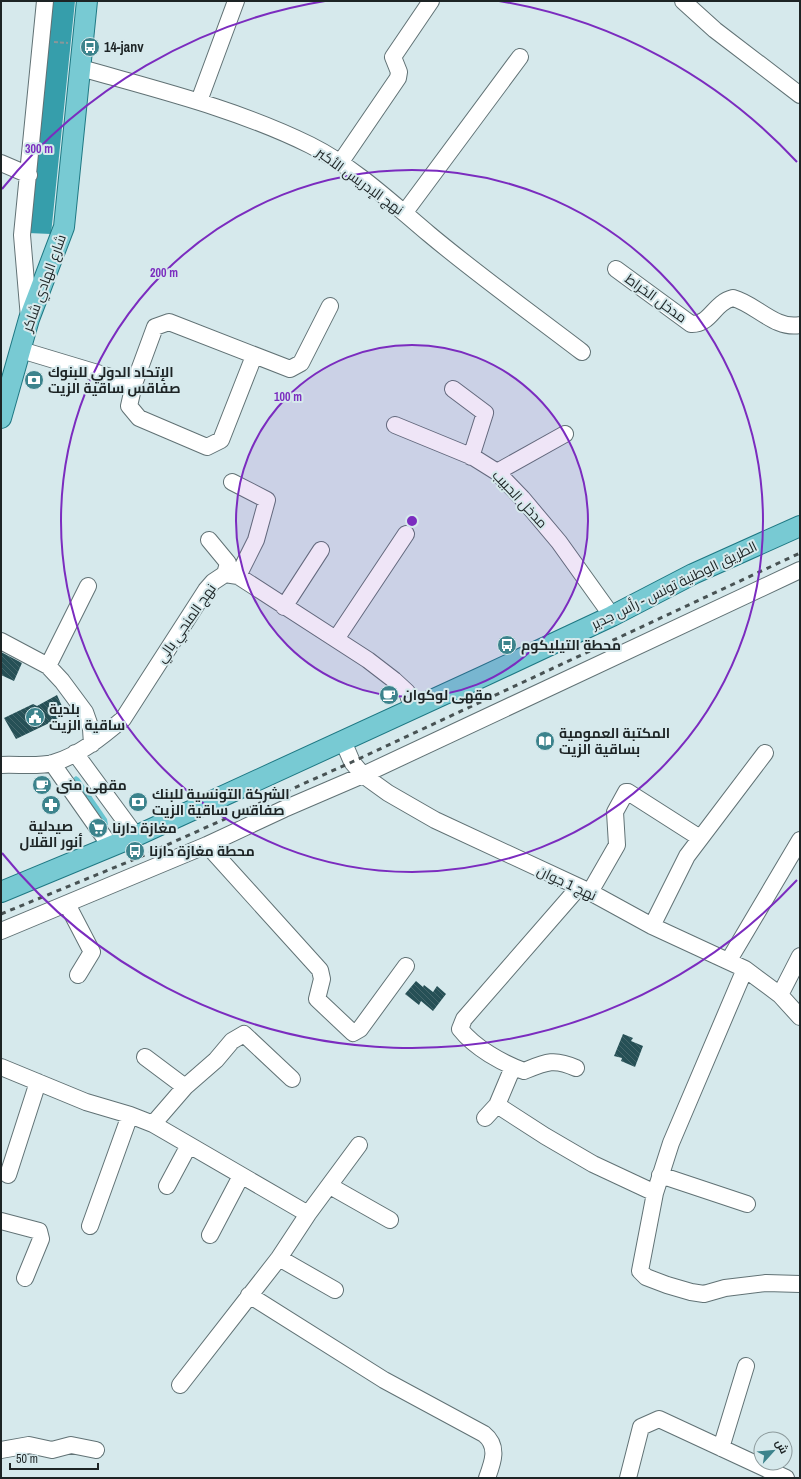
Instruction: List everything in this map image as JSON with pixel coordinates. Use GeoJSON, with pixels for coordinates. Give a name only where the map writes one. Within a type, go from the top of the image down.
{"type":"FeatureCollection","features":[{"type":"Feature","properties":{"kind":"main road","name":"شارع الهادي شاكر"},"geometry":{"type":"LineString","coordinates":[[1,418],[29,319],[64,227],[87,1]]}},
{"type":"Feature","properties":{"kind":"main road","name":"الطريق الوطنية تونس - رأس جدير"},"geometry":{"type":"LineString","coordinates":[[1,892],[136,836],[413,709],[612,616],[693,574],[800,526]]}},
{"type":"Feature","properties":{"kind":"street"},"geometry":{"type":"LineString","coordinates":[[29,319],[22,235],[46,1]]}},
{"type":"Feature","properties":{"kind":"street"},"geometry":{"type":"LineString","coordinates":[[199,101],[236,1]]}},
{"type":"Feature","properties":{"kind":"street"},"geometry":{"type":"LineString","coordinates":[[340,163],[398,78],[399,72],[393,56],[431,1]]}},
{"type":"Feature","properties":{"kind":"street"},"geometry":{"type":"LineString","coordinates":[[683,1],[715,30],[800,95]]}},
{"type":"Feature","properties":{"kind":"street"},"geometry":{"type":"LineString","coordinates":[[405,212],[520,56]]}},
{"type":"Feature","properties":{"kind":"street","name":"نهج الإدريس الأكبر"},"geometry":{"type":"LineString","coordinates":[[81,68],[199,101],[242,115],[310,146],[340,163],[405,212],[429,234],[582,352]]}},
{"type":"Feature","properties":{"kind":"street"},"geometry":{"type":"LineString","coordinates":[[1,163],[29,175]]}},
{"type":"Feature","properties":{"kind":"street","name":"مدخل الخراط"},"geometry":{"type":"LineString","coordinates":[[616,269],[691,324],[698,324],[708,317],[721,303],[733,298],[791,327],[800,325]]}},
{"type":"Feature","properties":{"kind":"street"},"geometry":{"type":"LineString","coordinates":[[254,356],[221,440],[207,446],[138,418],[129,406],[134,384],[155,327],[169,322],[290,369],[301,363],[330,306]]}},
{"type":"Feature","properties":{"kind":"street"},"geometry":{"type":"LineString","coordinates":[[21,350],[134,384]]}},
{"type":"Feature","properties":{"kind":"street"},"geometry":{"type":"LineString","coordinates":[[453,388],[485,413],[471,457]]}},
{"type":"Feature","properties":{"kind":"street","name":"مدخل الحبيب"},"geometry":{"type":"LineString","coordinates":[[395,425],[471,457],[497,472],[522,498],[558,542],[612,616]]}},
{"type":"Feature","properties":{"kind":"street"},"geometry":{"type":"LineString","coordinates":[[497,472],[565,434]]}},
{"type":"Feature","properties":{"kind":"street"},"geometry":{"type":"LineString","coordinates":[[232,482],[267,500],[256,540],[232,575]]}},
{"type":"Feature","properties":{"kind":"street"},"geometry":{"type":"LineString","coordinates":[[336,639],[406,534]]}},
{"type":"Feature","properties":{"kind":"street"},"geometry":{"type":"LineString","coordinates":[[209,540],[228,563],[232,575],[368,660],[407,692],[413,709]]}},
{"type":"Feature","properties":{"kind":"street"},"geometry":{"type":"LineString","coordinates":[[284,607],[321,550]]}},
{"type":"Feature","properties":{"kind":"street"},"geometry":{"type":"LineString","coordinates":[[1,931],[207,845],[284,809],[363,776],[800,570]]}},
{"type":"Feature","properties":{"kind":"street","name":"نهج المنجي بالي"},"geometry":{"type":"LineString","coordinates":[[1,765],[52,763],[92,744],[124,719],[206,590],[213,582],[232,575]]}},
{"type":"Feature","properties":{"kind":"street"},"geometry":{"type":"LineString","coordinates":[[48,666],[88,586]]}},
{"type":"Feature","properties":{"kind":"street"},"geometry":{"type":"LineString","coordinates":[[1,641],[48,666],[72,693],[85,712],[91,729],[92,744]]}},
{"type":"Feature","properties":{"kind":"street","name":"نهج 1 جوان"},"geometry":{"type":"LineString","coordinates":[[343,741],[352,762],[363,776],[388,793],[435,820],[584,890],[652,926],[729,960],[745,969],[780,995],[800,1017]]}},
{"type":"Feature","properties":{"kind":"street"},"geometry":{"type":"LineString","coordinates":[[75,753],[136,836]]}},
{"type":"Feature","properties":{"kind":"street"},"geometry":{"type":"LineString","coordinates":[[652,926],[687,856],[765,753]]}},
{"type":"Feature","properties":{"kind":"street"},"geometry":{"type":"LineString","coordinates":[[52,763],[111,846]]}},
{"type":"Feature","properties":{"kind":"street"},"geometry":{"type":"LineString","coordinates":[[576,1068],[557,1061],[546,1062],[524,1071],[513,1067],[471,1042],[460,1029],[464,1019],[584,890],[616,845],[615,812],[626,792],[700,838]]}},
{"type":"Feature","properties":{"kind":"street"},"geometry":{"type":"LineString","coordinates":[[729,960],[800,840]]}},
{"type":"Feature","properties":{"kind":"street"},"geometry":{"type":"LineString","coordinates":[[207,845],[320,970],[322,979],[317,999],[353,1033],[360,1029],[406,966]]}},
{"type":"Feature","properties":{"kind":"street"},"geometry":{"type":"LineString","coordinates":[[67,904],[92,952],[78,975]]}},
{"type":"Feature","properties":{"kind":"street"},"geometry":{"type":"LineString","coordinates":[[780,995],[800,956]]}},
{"type":"Feature","properties":{"kind":"street"},"geometry":{"type":"LineString","coordinates":[[745,969],[670,1143],[655,1193],[640,1271],[646,1277],[691,1292],[704,1294],[725,1288],[766,1283],[800,1284]]}},
{"type":"Feature","properties":{"kind":"street"},"geometry":{"type":"LineString","coordinates":[[153,1124],[185,1087],[216,1060],[232,1041],[244,1034],[292,1079]]}},
{"type":"Feature","properties":{"kind":"street"},"geometry":{"type":"LineString","coordinates":[[145,1057],[185,1087]]}},
{"type":"Feature","properties":{"kind":"street"},"geometry":{"type":"LineString","coordinates":[[1,1067],[86,1102],[130,1115],[153,1124],[308,1214]]}},
{"type":"Feature","properties":{"kind":"street"},"geometry":{"type":"LineString","coordinates":[[486,1118],[497,1105],[513,1067]]}},
{"type":"Feature","properties":{"kind":"street"},"geometry":{"type":"LineString","coordinates":[[8,1175],[38,1082]]}},
{"type":"Feature","properties":{"kind":"street"},"geometry":{"type":"LineString","coordinates":[[497,1105],[545,1136],[593,1164],[655,1193]]}},
{"type":"Feature","properties":{"kind":"street"},"geometry":{"type":"LineString","coordinates":[[90,1226],[130,1115]]}},
{"type":"Feature","properties":{"kind":"street"},"geometry":{"type":"LineString","coordinates":[[167,1186],[189,1145]]}},
{"type":"Feature","properties":{"kind":"street"},"geometry":{"type":"LineString","coordinates":[[180,1385],[279,1258],[308,1214],[359,1145]]}},
{"type":"Feature","properties":{"kind":"street"},"geometry":{"type":"LineString","coordinates":[[660,1175],[747,1204]]}},
{"type":"Feature","properties":{"kind":"street"},"geometry":{"type":"LineString","coordinates":[[210,1235],[241,1176]]}},
{"type":"Feature","properties":{"kind":"street"},"geometry":{"type":"LineString","coordinates":[[330,1186],[390,1220]]}},
{"type":"Feature","properties":{"kind":"street"},"geometry":{"type":"LineString","coordinates":[[1,1221],[39,1231],[41,1239],[25,1278]]}},
{"type":"Feature","properties":{"kind":"street"},"geometry":{"type":"LineString","coordinates":[[279,1258],[335,1290]]}},
{"type":"Feature","properties":{"kind":"street"},"geometry":{"type":"LineString","coordinates":[[249,1295],[384,1380],[484,1434],[489,1438],[494,1446],[492,1466],[487,1478]]}},
{"type":"Feature","properties":{"kind":"street"},"geometry":{"type":"LineString","coordinates":[[721,1448],[746,1366]]}},
{"type":"Feature","properties":{"kind":"street"},"geometry":{"type":"LineString","coordinates":[[628,1478],[641,1426],[659,1419],[786,1478]]}},
{"type":"Feature","properties":{"kind":"street"},"geometry":{"type":"LineString","coordinates":[[1,1450],[29,1445],[52,1450],[71,1444],[96,1450]]}},
{"type":"Feature","properties":{"kind":"path"},"geometry":{"type":"LineString","coordinates":[[41,41],[83,45]]}},
{"type":"Feature","properties":{"kind":"green space"},"geometry":{"type":"Polygon","coordinates":[[[76,776],[79,778],[107,819],[108,825],[105,826],[72,779],[76,776]]]}},
{"type":"Feature","properties":{"kind":"shaded area"},"geometry":{"type":"Polygon","coordinates":[[[51,1],[75,1],[51,234],[28,233],[51,1]]]}},
{"type":"Feature","properties":{"kind":"building"},"geometry":{"type":"Polygon","coordinates":[[[1,652],[22,663],[14,681],[1,675],[1,652]]]}},
{"type":"Feature","properties":{"kind":"building","name":"بلدية ساقية الزيت"},"geometry":{"type":"Polygon","coordinates":[[[57,695],[66,715],[16,739],[4,718],[33,704],[37,706],[57,695]]]}},
{"type":"Feature","properties":{"kind":"building"},"geometry":{"type":"Polygon","coordinates":[[[416,981],[423,987],[424,985],[433,992],[437,986],[446,994],[433,1011],[421,1001],[419,1005],[405,994],[416,981]]]}},
{"type":"Feature","properties":{"kind":"building"},"geometry":{"type":"Polygon","coordinates":[[[623,1034],[633,1038],[631,1041],[643,1046],[635,1067],[621,1061],[622,1058],[614,1056],[623,1034]]]}},
{"type":"Feature","properties":{"kind":"railway"},"geometry":{"type":"LineString","coordinates":[[1,914],[140,857],[352,762],[800,553]]}},
{"type":"Feature","properties":{"kind":"place","name":"14-janv"},"geometry":{"type":"Point","coordinates":[90,47]}},
{"type":"Feature","properties":{"kind":"place","name":"الإتحاد الدولي للبنوك صفاقس ساقية الزيت"},"geometry":{"type":"Point","coordinates":[34,380]}},
{"type":"Feature","properties":{"kind":"place","name":"محطة التيليكوم"},"geometry":{"type":"Point","coordinates":[507,645]}},
{"type":"Feature","properties":{"kind":"place","name":"مقهى لوكوان"},"geometry":{"type":"Point","coordinates":[389,695]}},
{"type":"Feature","properties":{"kind":"place","name":"بلدية ساقية الزيت"},"geometry":{"type":"Point","coordinates":[35,717]}},
{"type":"Feature","properties":{"kind":"place","name":"المكتبة العمومية بساقية الزيت"},"geometry":{"type":"Point","coordinates":[545,741]}},
{"type":"Feature","properties":{"kind":"place","name":"مقهى منى"},"geometry":{"type":"Point","coordinates":[42,785]}},
{"type":"Feature","properties":{"kind":"place","name":"الشركة التونسية للبنك صفاقس ساقية الزيت"},"geometry":{"type":"Point","coordinates":[138,802]}},
{"type":"Feature","properties":{"kind":"place","name":"صيدلية أنور القلال"},"geometry":{"type":"Point","coordinates":[51,805]}},
{"type":"Feature","properties":{"kind":"place","name":"مغازة دارنا"},"geometry":{"type":"Point","coordinates":[98,828]}},
{"type":"Feature","properties":{"kind":"place","name":"محطة مغازة دارنا"},"geometry":{"type":"Point","coordinates":[135,851]}}]}
